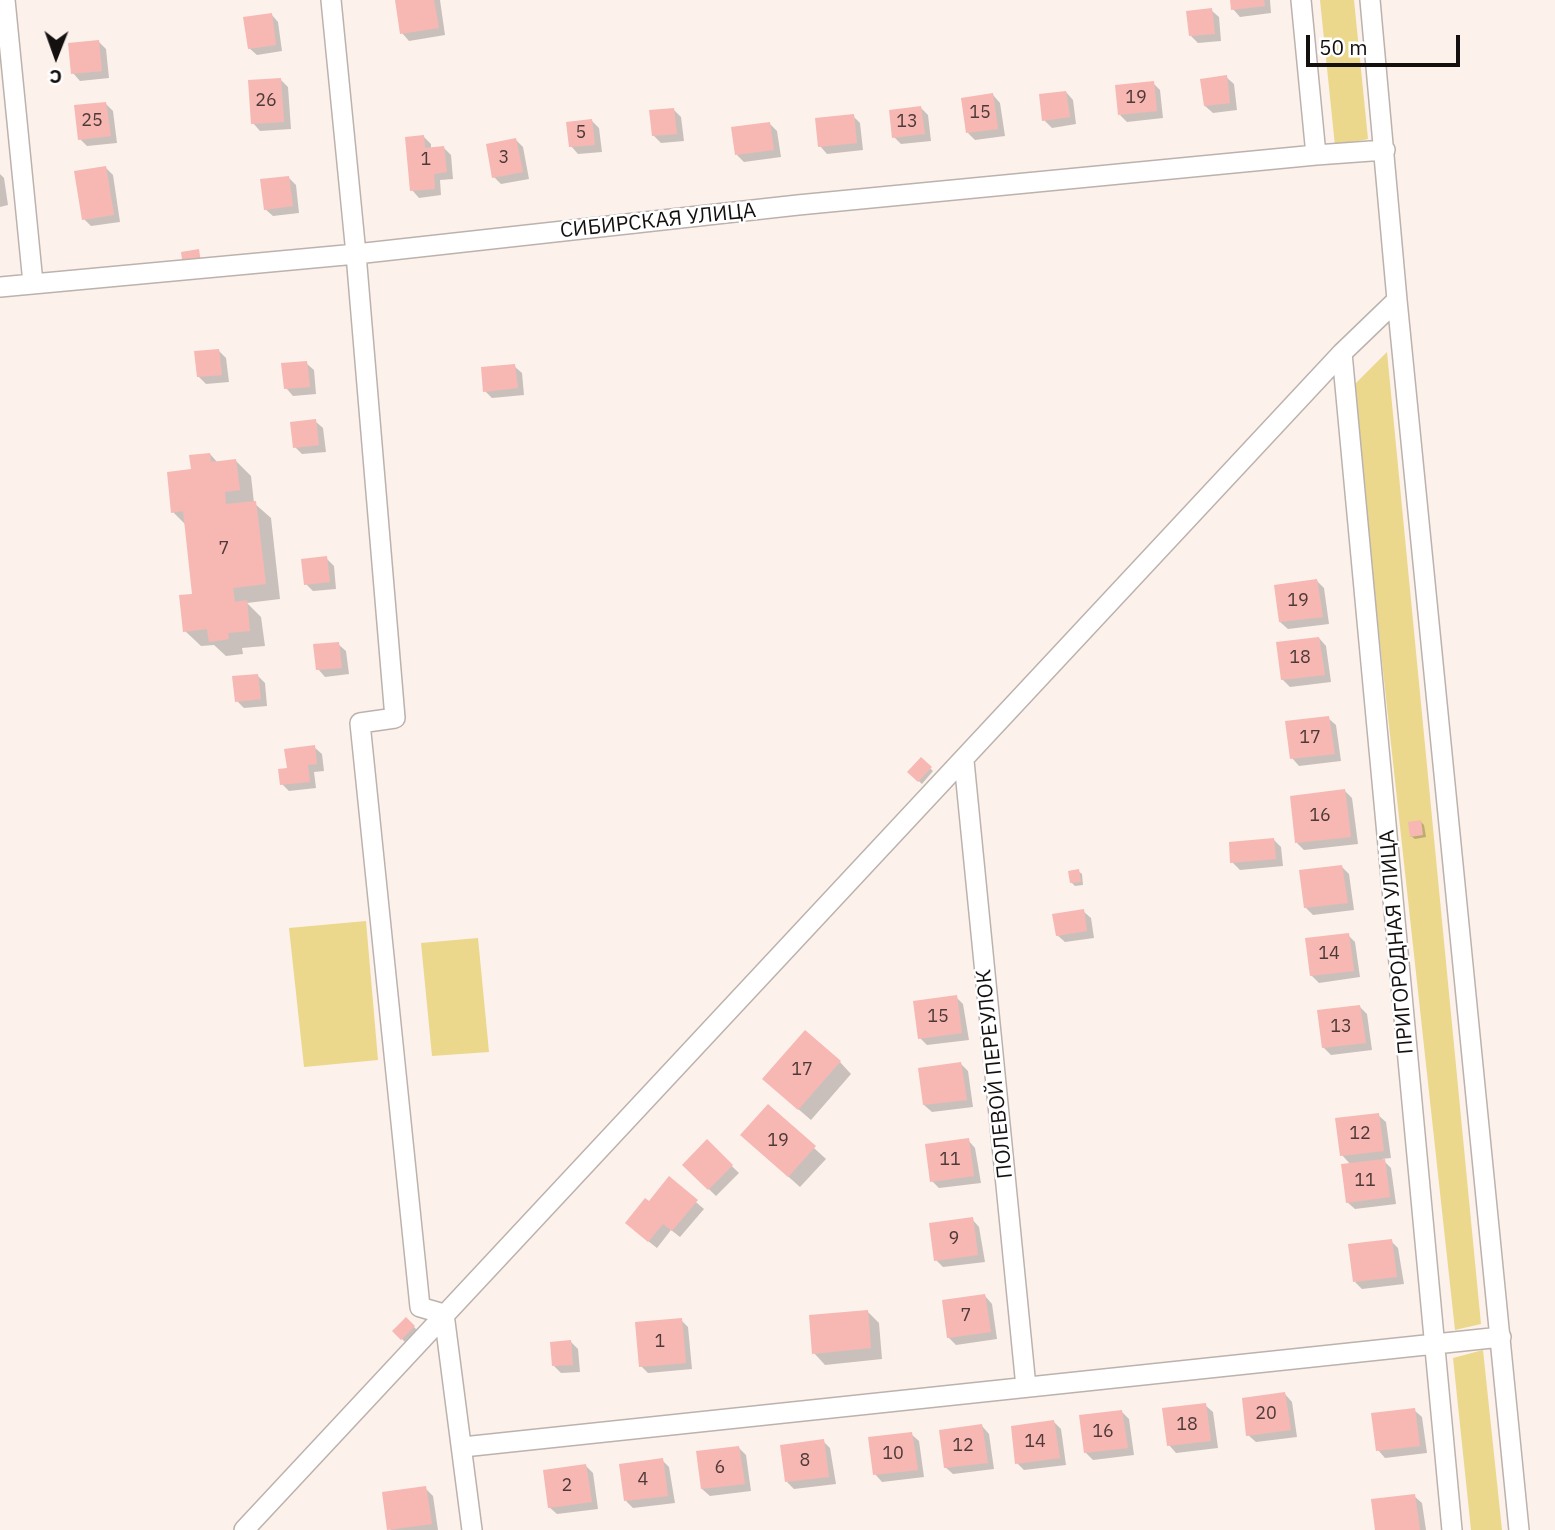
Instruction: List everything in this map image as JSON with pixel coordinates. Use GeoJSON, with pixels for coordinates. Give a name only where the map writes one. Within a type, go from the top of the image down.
{"type":"FeatureCollection","features":[{"type":"Feature","properties":{"kind":"street"},"geometry":{"type":"LineString","coordinates":[[5,0],[33,283]]}},
{"type":"Feature","properties":{"kind":"street"},"geometry":{"type":"LineString","coordinates":[[331,0],[356,254],[395,718],[360,723],[420,1307],[444,1314]]}},
{"type":"Feature","properties":{"kind":"street"},"geometry":{"type":"LineString","coordinates":[[1301,0],[1316,155]]}},
{"type":"Feature","properties":{"kind":"street"},"geometry":{"type":"LineString","coordinates":[[1370,0],[1397,300],[1519,1530]]}},
{"type":"Feature","properties":{"kind":"street","name":"СИБИРСКАЯ УЛИЦА"},"geometry":{"type":"LineString","coordinates":[[0,287],[356,254],[798,205],[1385,150]]}},
{"type":"Feature","properties":{"kind":"street"},"geometry":{"type":"LineString","coordinates":[[244,1530],[1342,353],[1397,300]]}},
{"type":"Feature","properties":{"kind":"street","name":"ПРИГОРОДНАЯ УЛИЦА"},"geometry":{"type":"LineString","coordinates":[[1342,353],[1452,1530]]}},
{"type":"Feature","properties":{"kind":"street","name":"ПОЛЕВОЙ ПЕРЕУЛОК"},"geometry":{"type":"LineString","coordinates":[[964,761],[1026,1387]]}},
{"type":"Feature","properties":{"kind":"street"},"geometry":{"type":"LineString","coordinates":[[444,1314],[472,1530]]}},
{"type":"Feature","properties":{"kind":"street"},"geometry":{"type":"LineString","coordinates":[[463,1447],[1501,1337]]}},
{"type":"Feature","properties":{"kind":"shaded area"},"geometry":{"type":"Polygon","coordinates":[[[1320,0],[1354,0],[1368,139],[1335,146],[1320,0]]]}},
{"type":"Feature","properties":{"kind":"shaded area"},"geometry":{"type":"Polygon","coordinates":[[[1387,352],[1481,1324],[1455,1330],[1352,387],[1387,352]]]}},
{"type":"Feature","properties":{"kind":"shaded area"},"geometry":{"type":"Polygon","coordinates":[[[366,921],[378,1060],[304,1067],[289,928],[366,921]]]}},
{"type":"Feature","properties":{"kind":"shaded area"},"geometry":{"type":"Polygon","coordinates":[[[478,938],[489,1052],[432,1056],[421,943],[478,938]]]}},
{"type":"Feature","properties":{"kind":"shaded area"},"geometry":{"type":"Polygon","coordinates":[[[1483,1350],[1502,1530],[1471,1530],[1453,1358],[1483,1350]]]}},
{"type":"Feature","properties":{"kind":"building"},"geometry":{"type":"Polygon","coordinates":[[[395,0],[434,0],[439,28],[400,34],[395,0]]]}},
{"type":"Feature","properties":{"kind":"building"},"geometry":{"type":"Polygon","coordinates":[[[1230,0],[1264,0],[1265,6],[1231,10],[1230,0]]]}},
{"type":"Feature","properties":{"kind":"building"},"geometry":{"type":"Polygon","coordinates":[[[1212,8],[1215,34],[1189,36],[1186,11],[1212,8]]]}},
{"type":"Feature","properties":{"kind":"building"},"geometry":{"type":"Polygon","coordinates":[[[272,13],[276,45],[248,49],[243,17],[272,13]]]}},
{"type":"Feature","properties":{"kind":"building"},"geometry":{"type":"Polygon","coordinates":[[[99,40],[102,71],[71,74],[68,43],[99,40]]]}},
{"type":"Feature","properties":{"kind":"building"},"geometry":{"type":"Polygon","coordinates":[[[1227,75],[1230,103],[1204,106],[1200,79],[1227,75]]]}},
{"type":"Feature","properties":{"kind":"building"},"geometry":{"type":"Polygon","coordinates":[[[281,78],[284,122],[251,124],[248,80],[281,78]]]}},
{"type":"Feature","properties":{"kind":"building"},"geometry":{"type":"Polygon","coordinates":[[[1154,81],[1157,111],[1118,115],[1115,85],[1154,81]]]}},
{"type":"Feature","properties":{"kind":"building"},"geometry":{"type":"Polygon","coordinates":[[[1066,91],[1070,117],[1042,121],[1039,94],[1066,91]]]}},
{"type":"Feature","properties":{"kind":"building"},"geometry":{"type":"Polygon","coordinates":[[[993,93],[998,129],[966,133],[961,98],[993,93]]]}},
{"type":"Feature","properties":{"kind":"building"},"geometry":{"type":"Polygon","coordinates":[[[106,102],[111,136],[78,140],[74,105],[106,102]]]}},
{"type":"Feature","properties":{"kind":"building"},"geometry":{"type":"Polygon","coordinates":[[[921,106],[925,134],[892,138],[889,110],[921,106]]]}},
{"type":"Feature","properties":{"kind":"building"},"geometry":{"type":"Polygon","coordinates":[[[674,108],[677,134],[652,136],[649,110],[674,108]]]}},
{"type":"Feature","properties":{"kind":"building"},"geometry":{"type":"Polygon","coordinates":[[[854,114],[857,143],[818,147],[815,118],[854,114]]]}},
{"type":"Feature","properties":{"kind":"building"},"geometry":{"type":"Polygon","coordinates":[[[592,119],[595,145],[569,147],[566,122],[592,119]]]}},
{"type":"Feature","properties":{"kind":"building"},"geometry":{"type":"Polygon","coordinates":[[[770,122],[774,150],[735,155],[731,127],[770,122]]]}},
{"type":"Feature","properties":{"kind":"building"},"geometry":{"type":"Polygon","coordinates":[[[424,135],[425,148],[444,146],[447,172],[434,174],[435,189],[410,191],[405,137],[424,135]]]}},
{"type":"Feature","properties":{"kind":"building"},"geometry":{"type":"Polygon","coordinates":[[[516,138],[523,172],[492,178],[486,144],[516,138]]]}},
{"type":"Feature","properties":{"kind":"building"},"geometry":{"type":"Polygon","coordinates":[[[106,166],[114,215],[82,220],[74,171],[106,166]]]}},
{"type":"Feature","properties":{"kind":"building"},"geometry":{"type":"Polygon","coordinates":[[[289,176],[293,206],[264,210],[260,179],[289,176]]]}},
{"type":"Feature","properties":{"kind":"building"},"geometry":{"type":"Polygon","coordinates":[[[199,249],[201,263],[183,266],[181,252],[199,249]]]}},
{"type":"Feature","properties":{"kind":"building"},"geometry":{"type":"Polygon","coordinates":[[[219,349],[222,375],[197,377],[194,351],[219,349]]]}},
{"type":"Feature","properties":{"kind":"building"},"geometry":{"type":"Polygon","coordinates":[[[307,361],[310,387],[284,389],[281,363],[307,361]]]}},
{"type":"Feature","properties":{"kind":"building"},"geometry":{"type":"Polygon","coordinates":[[[515,364],[518,388],[483,392],[481,367],[515,364]]]}},
{"type":"Feature","properties":{"kind":"building"},"geometry":{"type":"Polygon","coordinates":[[[316,419],[319,445],[293,448],[290,422],[316,419]]]}},
{"type":"Feature","properties":{"kind":"building"},"geometry":{"type":"Polygon","coordinates":[[[210,453],[211,462],[236,459],[240,490],[225,492],[226,504],[256,501],[266,584],[233,588],[235,602],[247,600],[250,631],[228,633],[229,639],[209,642],[207,629],[183,632],[179,595],[192,594],[183,511],[171,513],[167,472],[191,469],[189,455],[210,453]]]}},
{"type":"Feature","properties":{"kind":"building"},"geometry":{"type":"Polygon","coordinates":[[[327,556],[330,582],[304,585],[301,559],[327,556]]]}},
{"type":"Feature","properties":{"kind":"building"},"geometry":{"type":"Polygon","coordinates":[[[1317,579],[1323,617],[1279,622],[1274,585],[1317,579]]]}},
{"type":"Feature","properties":{"kind":"building"},"geometry":{"type":"Polygon","coordinates":[[[1319,637],[1325,675],[1281,680],[1276,642],[1319,637]]]}},
{"type":"Feature","properties":{"kind":"building"},"geometry":{"type":"Polygon","coordinates":[[[339,642],[342,668],[316,670],[313,644],[339,642]]]}},
{"type":"Feature","properties":{"kind":"building"},"geometry":{"type":"Polygon","coordinates":[[[258,674],[261,699],[235,702],[232,676],[258,674]]]}},
{"type":"Feature","properties":{"kind":"building"},"geometry":{"type":"Polygon","coordinates":[[[1329,716],[1335,754],[1290,759],[1285,721],[1329,716]]]}},
{"type":"Feature","properties":{"kind":"building"},"geometry":{"type":"Polygon","coordinates":[[[315,745],[317,764],[308,765],[310,782],[280,785],[278,769],[287,768],[284,749],[315,745]]]}},
{"type":"Feature","properties":{"kind":"building"},"geometry":{"type":"Polygon","coordinates":[[[921,757],[932,767],[918,782],[907,772],[921,757]]]}},
{"type":"Feature","properties":{"kind":"building"},"geometry":{"type":"Polygon","coordinates":[[[1345,789],[1351,837],[1295,843],[1290,796],[1345,789]]]}},
{"type":"Feature","properties":{"kind":"building"},"geometry":{"type":"Polygon","coordinates":[[[1421,820],[1423,835],[1410,837],[1408,822],[1421,820]]]}},
{"type":"Feature","properties":{"kind":"building"},"geometry":{"type":"Polygon","coordinates":[[[1274,838],[1276,859],[1230,863],[1229,842],[1274,838]]]}},
{"type":"Feature","properties":{"kind":"building"},"geometry":{"type":"Polygon","coordinates":[[[1342,865],[1348,903],[1304,908],[1299,870],[1342,865]]]}},
{"type":"Feature","properties":{"kind":"building"},"geometry":{"type":"Polygon","coordinates":[[[1079,869],[1081,882],[1070,883],[1068,871],[1079,869]]]}},
{"type":"Feature","properties":{"kind":"building"},"geometry":{"type":"Polygon","coordinates":[[[1084,909],[1087,931],[1056,936],[1052,914],[1084,909]]]}},
{"type":"Feature","properties":{"kind":"building"},"geometry":{"type":"Polygon","coordinates":[[[1349,933],[1354,971],[1310,976],[1305,938],[1349,933]]]}},
{"type":"Feature","properties":{"kind":"building"},"geometry":{"type":"Polygon","coordinates":[[[957,995],[962,1033],[918,1039],[913,1001],[957,995]]]}},
{"type":"Feature","properties":{"kind":"building"},"geometry":{"type":"Polygon","coordinates":[[[1360,1005],[1366,1043],[1322,1048],[1317,1010],[1360,1005]]]}},
{"type":"Feature","properties":{"kind":"building"},"geometry":{"type":"Polygon","coordinates":[[[805,1030],[841,1061],[798,1110],[762,1079],[805,1030]]]}},
{"type":"Feature","properties":{"kind":"building"},"geometry":{"type":"Polygon","coordinates":[[[961,1062],[967,1100],[923,1105],[918,1068],[961,1062]]]}},
{"type":"Feature","properties":{"kind":"building"},"geometry":{"type":"Polygon","coordinates":[[[768,1104],[816,1146],[788,1177],[740,1135],[768,1104]]]}},
{"type":"Feature","properties":{"kind":"building"},"geometry":{"type":"Polygon","coordinates":[[[1379,1113],[1384,1151],[1340,1156],[1335,1118],[1379,1113]]]}},
{"type":"Feature","properties":{"kind":"building"},"geometry":{"type":"Polygon","coordinates":[[[969,1138],[974,1176],[930,1182],[925,1144],[969,1138]]]}},
{"type":"Feature","properties":{"kind":"building"},"geometry":{"type":"Polygon","coordinates":[[[707,1139],[733,1165],[708,1190],[682,1165],[707,1139]]]}},
{"type":"Feature","properties":{"kind":"building"},"geometry":{"type":"Polygon","coordinates":[[[1385,1159],[1390,1197],[1346,1203],[1341,1164],[1385,1159]]]}},
{"type":"Feature","properties":{"kind":"building"},"geometry":{"type":"Polygon","coordinates":[[[669,1176],[698,1200],[672,1231],[663,1224],[648,1242],[625,1223],[645,1198],[649,1201],[669,1176]]]}},
{"type":"Feature","properties":{"kind":"building"},"geometry":{"type":"Polygon","coordinates":[[[973,1217],[978,1255],[934,1261],[929,1223],[973,1217]]]}},
{"type":"Feature","properties":{"kind":"building"},"geometry":{"type":"Polygon","coordinates":[[[1392,1239],[1397,1277],[1353,1282],[1348,1244],[1392,1239]]]}},
{"type":"Feature","properties":{"kind":"building"},"geometry":{"type":"Polygon","coordinates":[[[985,1294],[991,1332],[947,1338],[942,1300],[985,1294]]]}},
{"type":"Feature","properties":{"kind":"building"},"geometry":{"type":"Polygon","coordinates":[[[868,1310],[871,1348],[812,1354],[809,1315],[868,1310]]]}},
{"type":"Feature","properties":{"kind":"building"},"geometry":{"type":"Polygon","coordinates":[[[406,1317],[415,1326],[401,1340],[392,1331],[406,1317]]]}},
{"type":"Feature","properties":{"kind":"building"},"geometry":{"type":"Polygon","coordinates":[[[682,1318],[686,1363],[639,1367],[635,1322],[682,1318]]]}},
{"type":"Feature","properties":{"kind":"building"},"geometry":{"type":"Polygon","coordinates":[[[571,1340],[573,1365],[552,1366],[550,1342],[571,1340]]]}},
{"type":"Feature","properties":{"kind":"building"},"geometry":{"type":"Polygon","coordinates":[[[1285,1392],[1291,1430],[1246,1436],[1242,1398],[1285,1392]]]}},
{"type":"Feature","properties":{"kind":"building"},"geometry":{"type":"Polygon","coordinates":[[[1206,1403],[1211,1441],[1167,1446],[1162,1408],[1206,1403]]]}},
{"type":"Feature","properties":{"kind":"building"},"geometry":{"type":"Polygon","coordinates":[[[1415,1408],[1420,1446],[1376,1451],[1371,1413],[1415,1408]]]}},
{"type":"Feature","properties":{"kind":"building"},"geometry":{"type":"Polygon","coordinates":[[[1122,1410],[1128,1448],[1084,1453],[1079,1415],[1122,1410]]]}},
{"type":"Feature","properties":{"kind":"building"},"geometry":{"type":"Polygon","coordinates":[[[1054,1420],[1060,1458],[1015,1464],[1011,1426],[1054,1420]]]}},
{"type":"Feature","properties":{"kind":"building"},"geometry":{"type":"Polygon","coordinates":[[[982,1424],[988,1463],[944,1468],[939,1430],[982,1424]]]}},
{"type":"Feature","properties":{"kind":"building"},"geometry":{"type":"Polygon","coordinates":[[[912,1432],[918,1470],[873,1475],[868,1437],[912,1432]]]}},
{"type":"Feature","properties":{"kind":"building"},"geometry":{"type":"Polygon","coordinates":[[[824,1439],[829,1477],[785,1482],[780,1445],[824,1439]]]}},
{"type":"Feature","properties":{"kind":"building"},"geometry":{"type":"Polygon","coordinates":[[[739,1446],[745,1484],[701,1489],[696,1451],[739,1446]]]}},
{"type":"Feature","properties":{"kind":"building"},"geometry":{"type":"Polygon","coordinates":[[[663,1458],[668,1496],[624,1501],[619,1464],[663,1458]]]}},
{"type":"Feature","properties":{"kind":"building"},"geometry":{"type":"Polygon","coordinates":[[[586,1464],[592,1502],[548,1508],[543,1470],[586,1464]]]}},
{"type":"Feature","properties":{"kind":"building"},"geometry":{"type":"Polygon","coordinates":[[[426,1486],[432,1524],[387,1530],[382,1492],[426,1486]]]}},
{"type":"Feature","properties":{"kind":"building"},"geometry":{"type":"Polygon","coordinates":[[[1415,1494],[1420,1530],[1375,1530],[1371,1499],[1415,1494]]]}}]}
